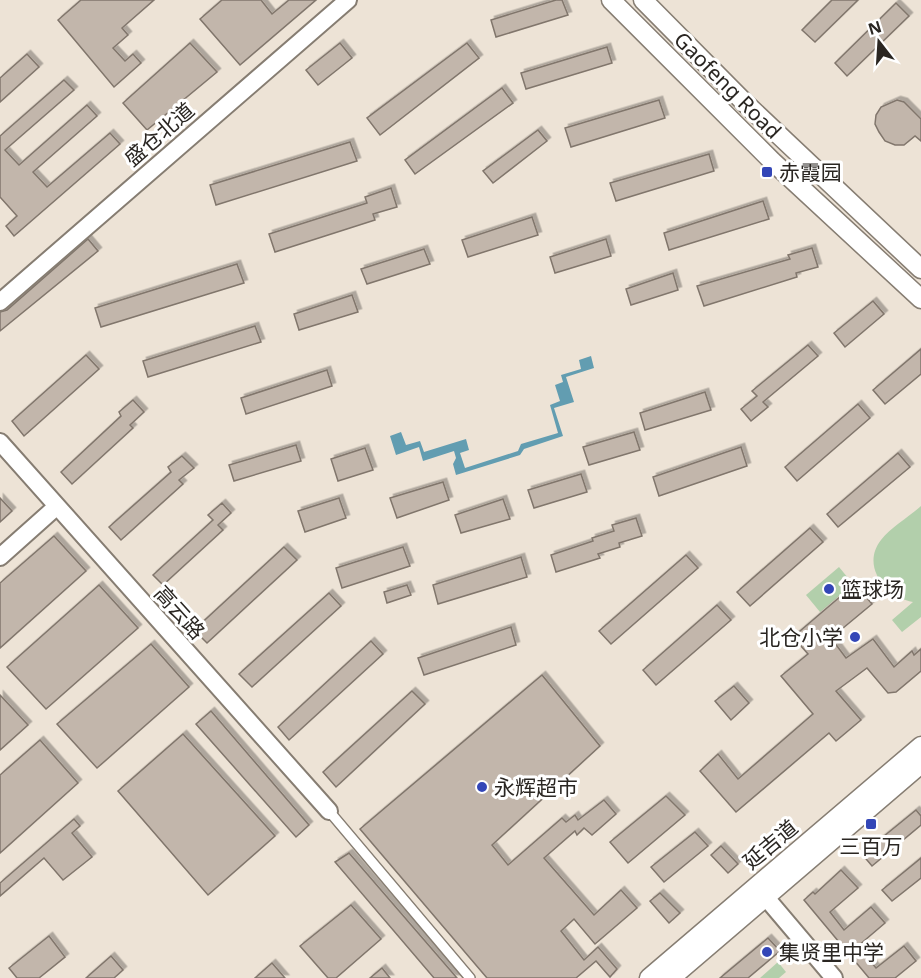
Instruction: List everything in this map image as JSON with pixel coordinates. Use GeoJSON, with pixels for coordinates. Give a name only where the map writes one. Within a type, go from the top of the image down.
{"type":"FeatureCollection","features":[{"type":"Feature","properties":{"kind":"main road","name":"Gaofeng Road"},"geometry":{"type":"LineString","coordinates":[[611,0],[772,161],[921,299]]}},
{"type":"Feature","properties":{"kind":"main road","name":"Gaofeng Road"},"geometry":{"type":"LineString","coordinates":[[644,0],[745,103],[921,269]]}},
{"type":"Feature","properties":{"kind":"main road","name":"延吉道"},"geometry":{"type":"LineString","coordinates":[[671,978],[758,893],[921,746]]}},
{"type":"Feature","properties":{"kind":"main road","name":"延吉道"},"geometry":{"type":"LineString","coordinates":[[649,978],[921,764]]}},
{"type":"Feature","properties":{"kind":"street","name":"盛仓北道"},"geometry":{"type":"LineString","coordinates":[[0,289],[337,0]]}},
{"type":"Feature","properties":{"kind":"street","name":"盛仓北道"},"geometry":{"type":"LineString","coordinates":[[0,302],[348,0]]}},
{"type":"Feature","properties":{"kind":"street","name":"高云路"},"geometry":{"type":"LineString","coordinates":[[0,442],[329,811]]}},
{"type":"Feature","properties":{"kind":"street"},"geometry":{"type":"LineString","coordinates":[[0,557],[56,507]]}},
{"type":"Feature","properties":{"kind":"street"},"geometry":{"type":"LineString","coordinates":[[329,811],[470,978]]}},
{"type":"Feature","properties":{"kind":"street"},"geometry":{"type":"LineString","coordinates":[[758,893],[826,978]]}},
{"type":"Feature","properties":{"kind":"street"},"geometry":{"type":"LineString","coordinates":[[758,893],[834,978]]}},
{"type":"Feature","properties":{"kind":"green space"},"geometry":{"type":"Polygon","coordinates":[[[921,506],[921,617],[902,632],[892,620],[913,602],[903,599],[886,588],[879,580],[873,561],[875,550],[885,535],[921,506]]]}},
{"type":"Feature","properties":{"kind":"green space","name":"篮球场"},"geometry":{"type":"Polygon","coordinates":[[[839,567],[853,584],[820,612],[806,595],[839,567]]]}},
{"type":"Feature","properties":{"kind":"green space"},"geometry":{"type":"Polygon","coordinates":[[[778,962],[786,972],[779,978],[760,978],[778,962]]]}},
{"type":"Feature","properties":{"kind":"water"},"geometry":{"type":"Polygon","coordinates":[[[591,356],[594,368],[566,377],[574,402],[554,408],[563,436],[524,449],[520,455],[456,475],[453,464],[456,458],[454,451],[423,461],[419,447],[396,455],[390,436],[401,432],[406,445],[420,441],[424,452],[466,439],[469,450],[460,453],[465,468],[518,451],[521,444],[558,433],[550,405],[560,401],[555,385],[563,382],[561,375],[581,369],[579,360],[591,356]]]}},
{"type":"Feature","properties":{"kind":"building"},"geometry":{"type":"Polygon","coordinates":[[[81,0],[154,0],[122,28],[128,35],[113,48],[125,61],[133,54],[141,63],[114,87],[58,20],[81,0]]]}},
{"type":"Feature","properties":{"kind":"building"},"geometry":{"type":"Polygon","coordinates":[[[222,0],[261,0],[272,14],[289,0],[316,0],[240,65],[200,19],[222,0]]]}},
{"type":"Feature","properties":{"kind":"building"},"geometry":{"type":"Polygon","coordinates":[[[562,0],[568,15],[496,37],[491,20],[562,0]]]}},
{"type":"Feature","properties":{"kind":"building"},"geometry":{"type":"Polygon","coordinates":[[[832,0],[858,0],[815,42],[802,30],[832,0]]]}},
{"type":"Feature","properties":{"kind":"building"},"geometry":{"type":"Polygon","coordinates":[[[896,3],[909,16],[847,76],[835,63],[896,3]]]}},
{"type":"Feature","properties":{"kind":"building"},"geometry":{"type":"Polygon","coordinates":[[[190,43],[217,72],[147,130],[123,103],[190,43]]]}},
{"type":"Feature","properties":{"kind":"building"},"geometry":{"type":"Polygon","coordinates":[[[340,43],[352,58],[318,85],[306,70],[340,43]]]}},
{"type":"Feature","properties":{"kind":"building"},"geometry":{"type":"Polygon","coordinates":[[[467,43],[479,58],[380,135],[367,118],[467,43]]]}},
{"type":"Feature","properties":{"kind":"building"},"geometry":{"type":"Polygon","coordinates":[[[607,47],[612,63],[526,89],[521,73],[607,47]]]}},
{"type":"Feature","properties":{"kind":"building"},"geometry":{"type":"Polygon","coordinates":[[[27,54],[39,67],[0,102],[0,78],[27,54]]]}},
{"type":"Feature","properties":{"kind":"building"},"geometry":{"type":"Polygon","coordinates":[[[64,80],[74,90],[5,150],[19,165],[87,105],[97,116],[33,172],[47,187],[110,133],[120,144],[14,236],[6,226],[17,216],[0,197],[0,136],[64,80]]]}},
{"type":"Feature","properties":{"kind":"building"},"geometry":{"type":"Polygon","coordinates":[[[502,88],[513,103],[415,174],[405,160],[502,88]]]}},
{"type":"Feature","properties":{"kind":"building"},"geometry":{"type":"Polygon","coordinates":[[[659,100],[665,118],[571,147],[565,128],[659,100]]]}},
{"type":"Feature","properties":{"kind":"building"},"geometry":{"type":"Polygon","coordinates":[[[897,100],[904,102],[921,119],[921,141],[915,136],[904,145],[895,145],[885,141],[879,132],[875,124],[876,115],[881,107],[897,100]]]}},
{"type":"Feature","properties":{"kind":"building"},"geometry":{"type":"Polygon","coordinates":[[[538,130],[547,141],[493,183],[483,171],[538,130]]]}},
{"type":"Feature","properties":{"kind":"building"},"geometry":{"type":"Polygon","coordinates":[[[350,142],[357,161],[216,205],[210,185],[350,142]]]}},
{"type":"Feature","properties":{"kind":"building"},"geometry":{"type":"Polygon","coordinates":[[[709,154],[714,171],[616,201],[610,183],[709,154]]]}},
{"type":"Feature","properties":{"kind":"building"},"geometry":{"type":"Polygon","coordinates":[[[391,188],[397,207],[373,214],[375,220],[275,252],[269,234],[367,203],[365,197],[391,188]]]}},
{"type":"Feature","properties":{"kind":"building"},"geometry":{"type":"Polygon","coordinates":[[[763,201],[769,219],[669,250],[664,233],[763,201]]]}},
{"type":"Feature","properties":{"kind":"building"},"geometry":{"type":"Polygon","coordinates":[[[532,217],[538,235],[468,257],[462,240],[532,217]]]}},
{"type":"Feature","properties":{"kind":"building"},"geometry":{"type":"Polygon","coordinates":[[[88,239],[98,251],[0,331],[0,312],[7,310],[88,239]]]}},
{"type":"Feature","properties":{"kind":"building"},"geometry":{"type":"Polygon","coordinates":[[[606,239],[611,256],[555,273],[550,257],[606,239]]]}},
{"type":"Feature","properties":{"kind":"building"},"geometry":{"type":"Polygon","coordinates":[[[812,248],[818,267],[796,273],[797,277],[704,306],[697,286],[790,259],[788,255],[812,248]]]}},
{"type":"Feature","properties":{"kind":"building"},"geometry":{"type":"Polygon","coordinates":[[[424,249],[430,264],[367,284],[361,269],[424,249]]]}},
{"type":"Feature","properties":{"kind":"building"},"geometry":{"type":"Polygon","coordinates":[[[237,264],[244,283],[101,327],[95,308],[237,264]]]}},
{"type":"Feature","properties":{"kind":"building"},"geometry":{"type":"Polygon","coordinates":[[[673,273],[678,290],[631,305],[626,289],[673,273]]]}},
{"type":"Feature","properties":{"kind":"building"},"geometry":{"type":"Polygon","coordinates":[[[352,295],[358,312],[299,330],[294,314],[352,295]]]}},
{"type":"Feature","properties":{"kind":"building"},"geometry":{"type":"Polygon","coordinates":[[[873,301],[884,314],[845,347],[834,333],[873,301]]]}},
{"type":"Feature","properties":{"kind":"building"},"geometry":{"type":"Polygon","coordinates":[[[255,326],[261,342],[148,377],[143,361],[255,326]]]}},
{"type":"Feature","properties":{"kind":"building"},"geometry":{"type":"Polygon","coordinates":[[[808,345],[818,356],[763,402],[768,407],[751,421],[741,409],[757,396],[752,391],[808,345]]]}},
{"type":"Feature","properties":{"kind":"building"},"geometry":{"type":"Polygon","coordinates":[[[921,349],[921,374],[885,404],[873,390],[921,349]]]}},
{"type":"Feature","properties":{"kind":"building"},"geometry":{"type":"Polygon","coordinates":[[[86,355],[99,369],[24,436],[12,421],[86,355]]]}},
{"type":"Feature","properties":{"kind":"building"},"geometry":{"type":"Polygon","coordinates":[[[327,370],[332,386],[246,414],[241,398],[327,370]]]}},
{"type":"Feature","properties":{"kind":"building"},"geometry":{"type":"Polygon","coordinates":[[[705,392],[711,410],[645,430],[640,413],[705,392]]]}},
{"type":"Feature","properties":{"kind":"building"},"geometry":{"type":"Polygon","coordinates":[[[133,400],[144,412],[130,425],[133,428],[72,484],[61,472],[121,416],[119,412],[133,400]]]}},
{"type":"Feature","properties":{"kind":"building"},"geometry":{"type":"Polygon","coordinates":[[[858,404],[870,418],[797,481],[785,467],[858,404]]]}},
{"type":"Feature","properties":{"kind":"building"},"geometry":{"type":"Polygon","coordinates":[[[634,432],[640,450],[589,465],[583,447],[634,432]]]}},
{"type":"Feature","properties":{"kind":"building"},"geometry":{"type":"Polygon","coordinates":[[[296,445],[301,461],[234,481],[229,465],[296,445]]]}},
{"type":"Feature","properties":{"kind":"building"},"geometry":{"type":"Polygon","coordinates":[[[741,447],[747,466],[659,496],[653,477],[741,447]]]}},
{"type":"Feature","properties":{"kind":"building"},"geometry":{"type":"Polygon","coordinates":[[[365,448],[373,470],[338,481],[331,459],[365,448]]]}},
{"type":"Feature","properties":{"kind":"building"},"geometry":{"type":"Polygon","coordinates":[[[898,453],[910,467],[838,527],[827,514],[898,453]]]}},
{"type":"Feature","properties":{"kind":"building"},"geometry":{"type":"Polygon","coordinates":[[[182,456],[194,468],[179,480],[183,484],[121,540],[109,527],[171,472],[168,467],[182,456]]]}},
{"type":"Feature","properties":{"kind":"building"},"geometry":{"type":"Polygon","coordinates":[[[581,474],[587,492],[534,508],[528,490],[581,474]]]}},
{"type":"Feature","properties":{"kind":"building"},"geometry":{"type":"Polygon","coordinates":[[[443,482],[449,500],[397,518],[390,498],[443,482]]]}},
{"type":"Feature","properties":{"kind":"building"},"geometry":{"type":"Polygon","coordinates":[[[0,498],[12,511],[0,522],[0,498]]]}},
{"type":"Feature","properties":{"kind":"building"},"geometry":{"type":"Polygon","coordinates":[[[339,498],[346,518],[305,532],[298,511],[339,498]]]}},
{"type":"Feature","properties":{"kind":"building"},"geometry":{"type":"Polygon","coordinates":[[[503,499],[510,519],[461,533],[455,515],[503,499]]]}},
{"type":"Feature","properties":{"kind":"building"},"geometry":{"type":"Polygon","coordinates":[[[222,503],[231,513],[218,525],[223,530],[163,585],[153,575],[213,520],[208,515],[222,503]]]}},
{"type":"Feature","properties":{"kind":"building"},"geometry":{"type":"Polygon","coordinates":[[[636,518],[642,536],[619,543],[620,547],[598,554],[600,558],[556,572],[551,555],[593,541],[592,538],[614,531],[612,525],[636,518]]]}},
{"type":"Feature","properties":{"kind":"building"},"geometry":{"type":"Polygon","coordinates":[[[810,528],[823,542],[750,606],[737,592],[810,528]]]}},
{"type":"Feature","properties":{"kind":"building"},"geometry":{"type":"Polygon","coordinates":[[[54,536],[86,571],[0,648],[0,583],[54,536]]]}},
{"type":"Feature","properties":{"kind":"building"},"geometry":{"type":"Polygon","coordinates":[[[284,547],[297,560],[207,643],[194,630],[284,547]]]}},
{"type":"Feature","properties":{"kind":"building"},"geometry":{"type":"Polygon","coordinates":[[[403,547],[410,566],[342,588],[336,568],[403,547]]]}},
{"type":"Feature","properties":{"kind":"building"},"geometry":{"type":"Polygon","coordinates":[[[686,555],[698,568],[611,644],[599,631],[686,555]]]}},
{"type":"Feature","properties":{"kind":"building"},"geometry":{"type":"Polygon","coordinates":[[[521,557],[527,577],[438,604],[433,585],[521,557]]]}},
{"type":"Feature","properties":{"kind":"building"},"geometry":{"type":"Polygon","coordinates":[[[855,584],[872,604],[831,638],[846,658],[873,639],[894,667],[912,651],[914,655],[921,649],[921,671],[896,692],[888,693],[867,668],[836,691],[861,720],[836,741],[829,733],[736,812],[700,771],[718,754],[738,779],[813,714],[781,676],[808,654],[793,637],[855,584]]]}},
{"type":"Feature","properties":{"kind":"building"},"geometry":{"type":"Polygon","coordinates":[[[99,585],[138,628],[46,709],[7,667],[99,585]]]}},
{"type":"Feature","properties":{"kind":"building"},"geometry":{"type":"Polygon","coordinates":[[[407,585],[411,595],[387,603],[384,592],[407,585]]]}},
{"type":"Feature","properties":{"kind":"building"},"geometry":{"type":"Polygon","coordinates":[[[329,593],[341,606],[252,687],[239,674],[329,593]]]}},
{"type":"Feature","properties":{"kind":"building"},"geometry":{"type":"Polygon","coordinates":[[[717,605],[731,620],[656,685],[643,670],[717,605]]]}},
{"type":"Feature","properties":{"kind":"building"},"geometry":{"type":"Polygon","coordinates":[[[511,627],[516,645],[424,675],[418,658],[511,627]]]}},
{"type":"Feature","properties":{"kind":"building"},"geometry":{"type":"Polygon","coordinates":[[[371,641],[383,654],[289,740],[278,727],[371,641]]]}},
{"type":"Feature","properties":{"kind":"building"},"geometry":{"type":"Polygon","coordinates":[[[151,644],[189,687],[97,768],[57,724],[151,644]]]}},
{"type":"Feature","properties":{"kind":"building","name":"永辉超市"},"geometry":{"type":"Polygon","coordinates":[[[542,675],[600,746],[492,845],[508,865],[562,818],[566,822],[575,815],[578,820],[604,800],[616,814],[592,835],[584,828],[577,835],[575,831],[544,858],[594,915],[621,890],[637,908],[595,944],[574,919],[561,931],[584,960],[598,947],[617,969],[610,977],[596,961],[576,978],[487,978],[360,829],[542,675]]]}},
{"type":"Feature","properties":{"kind":"building"},"geometry":{"type":"Polygon","coordinates":[[[734,686],[749,703],[731,720],[715,701],[734,686]]]}},
{"type":"Feature","properties":{"kind":"building"},"geometry":{"type":"Polygon","coordinates":[[[412,691],[425,704],[336,787],[323,772],[412,691]]]}},
{"type":"Feature","properties":{"kind":"building"},"geometry":{"type":"Polygon","coordinates":[[[0,695],[28,725],[0,750],[0,695]]]}},
{"type":"Feature","properties":{"kind":"building"},"geometry":{"type":"Polygon","coordinates":[[[211,711],[309,825],[296,837],[196,724],[211,711]]]}},
{"type":"Feature","properties":{"kind":"building"},"geometry":{"type":"Polygon","coordinates":[[[183,734],[275,836],[208,895],[118,791],[183,734]]]}},
{"type":"Feature","properties":{"kind":"building"},"geometry":{"type":"Polygon","coordinates":[[[40,740],[78,783],[0,853],[0,775],[40,740]]]}},
{"type":"Feature","properties":{"kind":"building"},"geometry":{"type":"Polygon","coordinates":[[[666,796],[685,815],[628,863],[610,842],[666,796]]]}},
{"type":"Feature","properties":{"kind":"building"},"geometry":{"type":"Polygon","coordinates":[[[916,810],[921,816],[921,825],[872,866],[862,854],[916,810]]]}},
{"type":"Feature","properties":{"kind":"building"},"geometry":{"type":"Polygon","coordinates":[[[74,819],[80,826],[72,833],[92,857],[63,880],[44,858],[0,896],[0,883],[74,819]]]}},
{"type":"Feature","properties":{"kind":"building"},"geometry":{"type":"Polygon","coordinates":[[[695,832],[708,846],[664,882],[651,867],[695,832]]]}},
{"type":"Feature","properties":{"kind":"building"},"geometry":{"type":"Polygon","coordinates":[[[721,846],[738,864],[728,873],[711,855],[721,846]]]}},
{"type":"Feature","properties":{"kind":"building"},"geometry":{"type":"Polygon","coordinates":[[[349,853],[457,978],[434,978],[335,862],[349,853]]]}},
{"type":"Feature","properties":{"kind":"building"},"geometry":{"type":"Polygon","coordinates":[[[921,858],[921,878],[892,901],[882,890],[921,858]]]}},
{"type":"Feature","properties":{"kind":"building"},"geometry":{"type":"Polygon","coordinates":[[[841,870],[858,888],[830,912],[844,930],[871,907],[885,923],[858,946],[876,968],[904,946],[916,961],[895,978],[869,978],[804,900],[813,892],[815,894],[841,870]]]}},
{"type":"Feature","properties":{"kind":"building"},"geometry":{"type":"Polygon","coordinates":[[[660,893],[680,913],[669,923],[650,901],[660,893]]]}},
{"type":"Feature","properties":{"kind":"building"},"geometry":{"type":"Polygon","coordinates":[[[351,905],[381,939],[336,978],[328,978],[300,946],[351,905]]]}},
{"type":"Feature","properties":{"kind":"building"},"geometry":{"type":"Polygon","coordinates":[[[49,936],[65,957],[39,978],[17,978],[9,968],[49,936]]]}},
{"type":"Feature","properties":{"kind":"building"},"geometry":{"type":"Polygon","coordinates":[[[768,938],[780,951],[748,978],[720,978],[768,938]]]}},
{"type":"Feature","properties":{"kind":"building"},"geometry":{"type":"Polygon","coordinates":[[[111,956],[123,970],[114,978],[86,978],[111,956]]]}},
{"type":"Feature","properties":{"kind":"building"},"geometry":{"type":"Polygon","coordinates":[[[272,963],[285,978],[255,978],[272,963]]]}},
{"type":"Feature","properties":{"kind":"building"},"geometry":{"type":"Polygon","coordinates":[[[382,968],[390,978],[370,978],[382,968]]]}},
{"type":"Feature","properties":{"kind":"place","name":"赤霞园"},"geometry":{"type":"Point","coordinates":[767,172]}},
{"type":"Feature","properties":{"kind":"place","name":"篮球场"},"geometry":{"type":"Point","coordinates":[829,589]}},
{"type":"Feature","properties":{"kind":"place","name":"北仓小学"},"geometry":{"type":"Point","coordinates":[855,637]}},
{"type":"Feature","properties":{"kind":"place","name":"永辉超市"},"geometry":{"type":"Point","coordinates":[482,787]}},
{"type":"Feature","properties":{"kind":"place","name":"三百万"},"geometry":{"type":"Point","coordinates":[871,824]}},
{"type":"Feature","properties":{"kind":"place","name":"集贤里中学"},"geometry":{"type":"Point","coordinates":[767,952]}}]}
